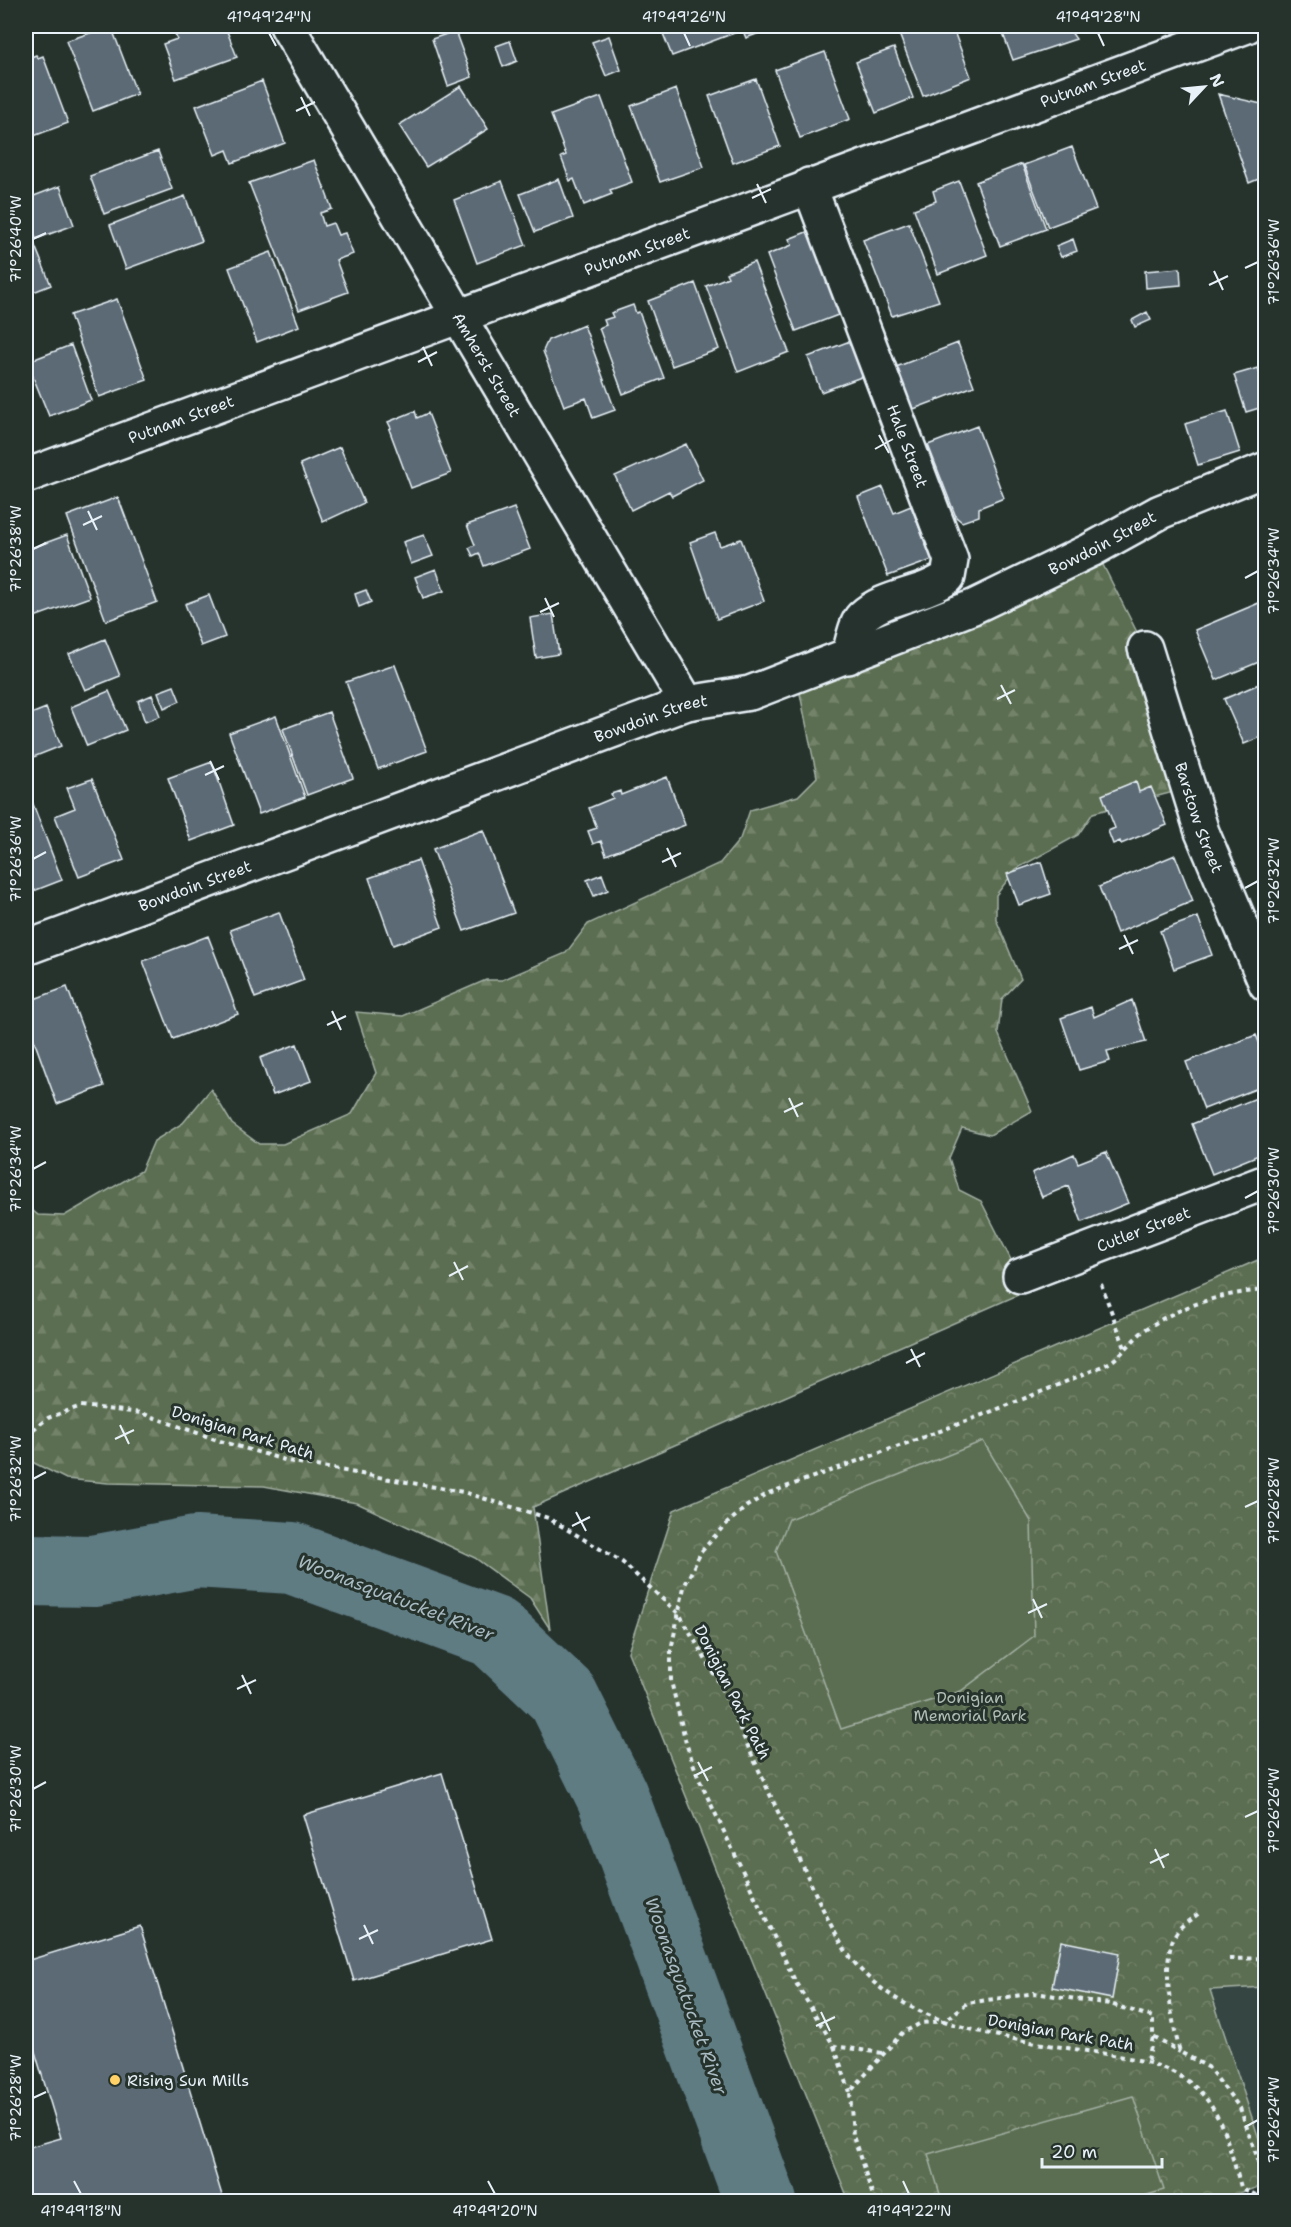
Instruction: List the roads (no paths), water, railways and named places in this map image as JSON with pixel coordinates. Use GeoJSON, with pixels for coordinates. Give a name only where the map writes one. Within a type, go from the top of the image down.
{"type":"FeatureCollection","features":[{"type":"Feature","properties":{"kind":"street","name":"Amherst Street"},"geometry":{"type":"LineString","coordinates":[[287,26],[687,703]]}},
{"type":"Feature","properties":{"kind":"street","name":"Putnam Street"},"geometry":{"type":"LineString","coordinates":[[26,476],[809,185],[1247,26]]}},
{"type":"Feature","properties":{"kind":"street"},"geometry":{"type":"LineString","coordinates":[[1254,26],[1266,27]]}},
{"type":"Feature","properties":{"kind":"street","name":"Hale Street"},"geometry":{"type":"LineString","coordinates":[[809,185],[951,560],[948,577],[937,586],[878,607],[861,618],[848,657]]}},
{"type":"Feature","properties":{"kind":"street","name":"Bowdoin Street"},"geometry":{"type":"LineString","coordinates":[[26,948],[687,703],[750,693],[848,657],[973,607],[1091,550],[1160,512],[1266,469]]}},
{"type":"Feature","properties":{"kind":"street","name":"Barstow Street"},"geometry":{"type":"LineString","coordinates":[[1145,648],[1202,832],[1266,984]]}},
{"type":"Feature","properties":{"kind":"street","name":"Cutler Street"},"geometry":{"type":"LineString","coordinates":[[1020,1276],[1266,1182]]}},
{"type":"Feature","properties":{"kind":"waterway","name":"Woonasquatucket River"},"geometry":{"type":"LineString","coordinates":[[26,1570],[94,1571],[196,1552],[292,1558],[494,1632],[563,1697],[612,1796],[761,2202]]}},
{"type":"Feature","properties":{"kind":"place","name":"Rising Sun Mills"},"geometry":{"type":"Point","coordinates":[115,2080]}},
{"type":"Feature","properties":{"kind":"park label","name":"Donigian Memorial Park"},"geometry":{"type":"Point","coordinates":[970,1706]}}]}
